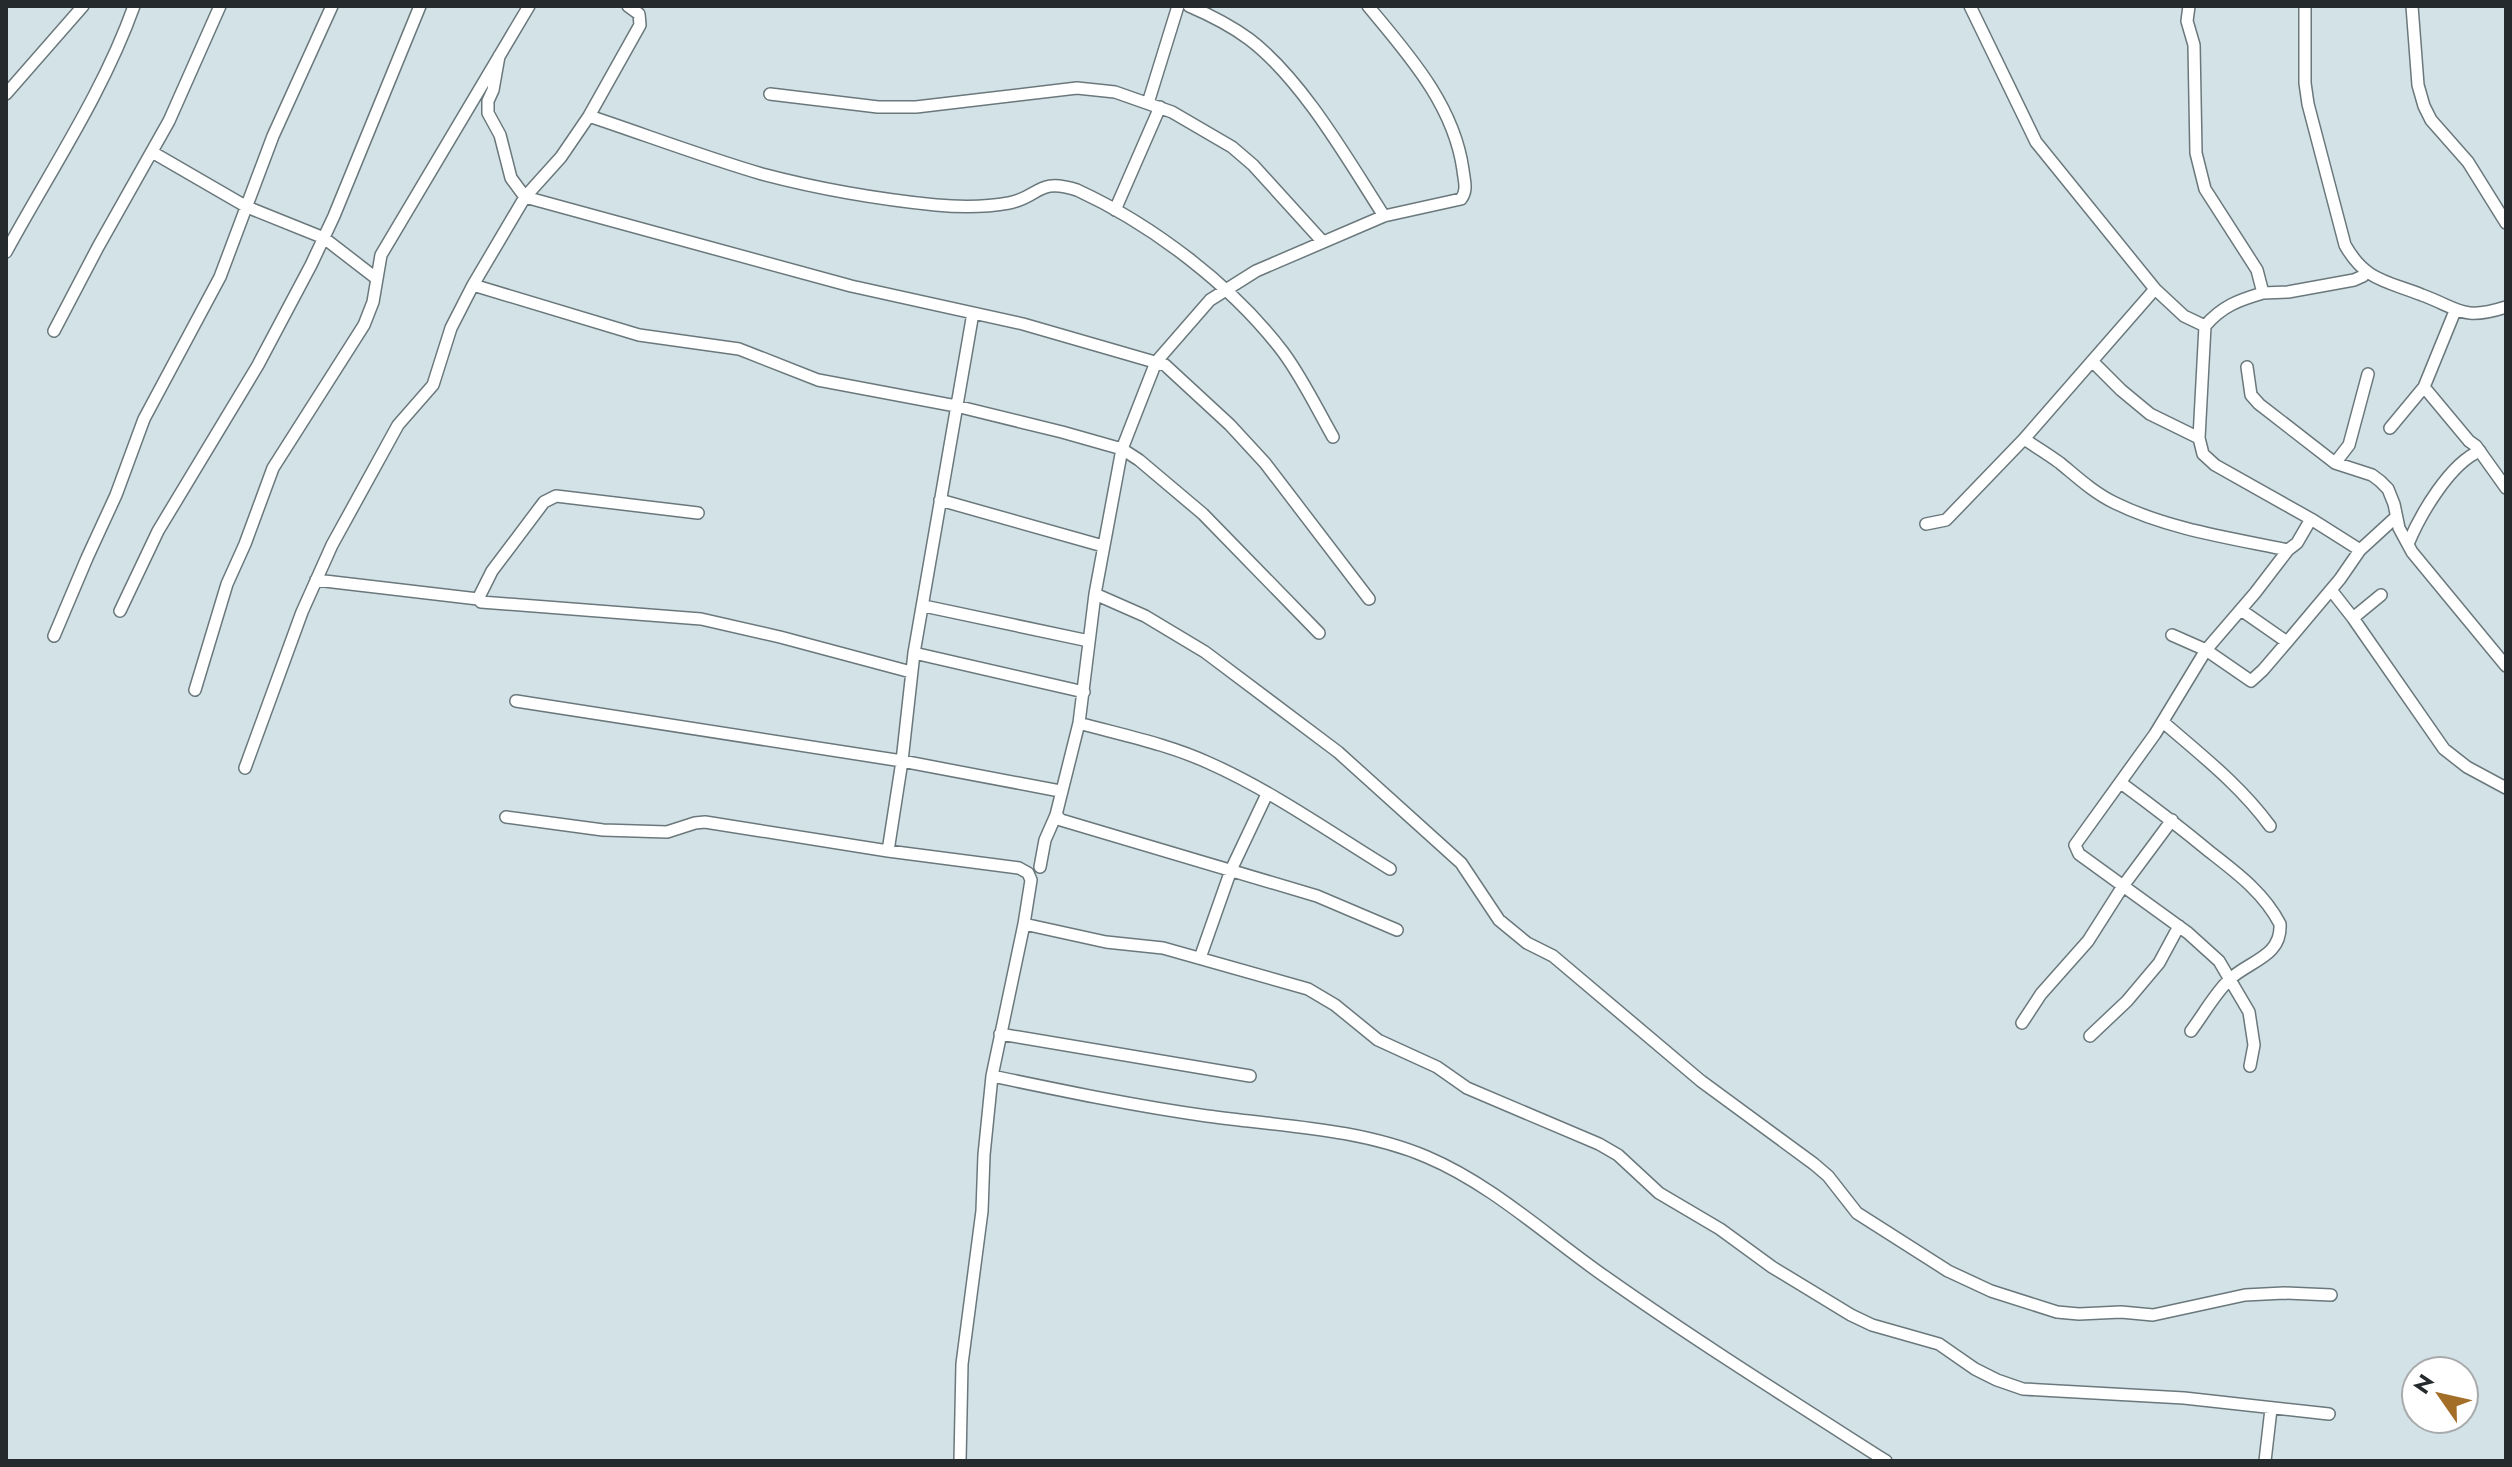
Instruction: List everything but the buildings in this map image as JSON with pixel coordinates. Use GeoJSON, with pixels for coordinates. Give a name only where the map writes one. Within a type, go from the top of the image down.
{"type":"FeatureCollection","features":[{"type":"Feature","properties":{"kind":"street"},"geometry":{"type":"LineString","coordinates":[[6,94],[83,6]]}},
{"type":"Feature","properties":{"kind":"street"},"geometry":{"type":"LineString","coordinates":[[6,252],[96,90],[122,40],[134,6]]}},
{"type":"Feature","properties":{"kind":"street"},"geometry":{"type":"LineString","coordinates":[[54,331],[188,83],[220,6]]}},
{"type":"Feature","properties":{"kind":"street"},"geometry":{"type":"LineString","coordinates":[[54,636],[116,495],[144,419],[220,277],[273,136],[332,6]]}},
{"type":"Feature","properties":{"kind":"street"},"geometry":{"type":"LineString","coordinates":[[120,611],[158,531],[258,365],[324,238],[420,6]]}},
{"type":"Feature","properties":{"kind":"street"},"geometry":{"type":"LineString","coordinates":[[195,690],[227,584],[273,468],[364,325],[373,302],[381,255],[529,6]]}},
{"type":"Feature","properties":{"kind":"street"},"geometry":{"type":"LineString","coordinates":[[245,768],[332,545],[392,436],[407,413],[433,385],[451,328],[525,197],[561,157],[589,116],[640,25],[639,14],[628,6]]}},
{"type":"Feature","properties":{"kind":"street"},"geometry":{"type":"LineString","coordinates":[[1115,210],[1154,105],[1178,6]]}},
{"type":"Feature","properties":{"kind":"street"},"geometry":{"type":"LineString","coordinates":[[1189,6],[1215,17],[1249,39],[1292,80],[1384,216]]}},
{"type":"Feature","properties":{"kind":"street"},"geometry":{"type":"LineString","coordinates":[[1040,867],[1079,723],[1095,594],[1122,449],[1156,362],[1210,300],[1256,271],[1384,216],[1461,199],[1466,190],[1462,162],[1444,111],[1409,56],[1368,6]]}},
{"type":"Feature","properties":{"kind":"street"},"geometry":{"type":"LineString","coordinates":[[1970,6],[2036,142],[2155,289],[2184,316],[2205,326]]}},
{"type":"Feature","properties":{"kind":"street"},"geometry":{"type":"LineString","coordinates":[[2189,6],[2187,21],[2194,45],[2196,153],[2205,189],[2257,270],[2263,293]]}},
{"type":"Feature","properties":{"kind":"street"},"geometry":{"type":"LineString","coordinates":[[2305,6],[2304,73],[2308,104],[2345,245],[2366,272],[2455,311],[2473,314],[2506,307]]}},
{"type":"Feature","properties":{"kind":"street"},"geometry":{"type":"LineString","coordinates":[[2412,6],[2418,85],[2424,106],[2431,120],[2468,162],[2506,223]]}},
{"type":"Feature","properties":{"kind":"street"},"geometry":{"type":"LineString","coordinates":[[499,56],[488,113],[500,135],[511,178],[525,197],[851,286],[1023,324],[1171,369],[1265,463],[1369,599]]}},
{"type":"Feature","properties":{"kind":"street"},"geometry":{"type":"LineString","coordinates":[[770,94],[864,106],[916,107],[1077,88],[1115,92],[1172,112],[1232,147],[1253,165],[1322,241]]}},
{"type":"Feature","properties":{"kind":"street"},"geometry":{"type":"LineString","coordinates":[[589,116],[760,173],[875,198],[941,205],[1006,203],[1039,188],[1057,186],[1077,190],[1169,245],[1225,289],[1283,352],[1333,437]]}},
{"type":"Feature","properties":{"kind":"street"},"geometry":{"type":"LineString","coordinates":[[152,152],[247,207],[324,238],[377,279]]}},
{"type":"Feature","properties":{"kind":"street"},"geometry":{"type":"LineString","coordinates":[[2360,550],[2208,460],[2199,438],[2205,326],[2216,312],[2233,301],[2263,293],[2288,292],[2354,280],[2366,272]]}},
{"type":"Feature","properties":{"kind":"street"},"geometry":{"type":"LineString","coordinates":[[473,285],[639,335],[739,349],[818,380],[956,406],[1122,449],[1203,514],[1319,633]]}},
{"type":"Feature","properties":{"kind":"street"},"geometry":{"type":"LineString","coordinates":[[1926,524],[1946,520],[2024,439],[2155,289]]}},
{"type":"Feature","properties":{"kind":"street"},"geometry":{"type":"LineString","coordinates":[[2390,428],[2424,387],[2455,311]]}},
{"type":"Feature","properties":{"kind":"street"},"geometry":{"type":"LineString","coordinates":[[888,851],[914,653],[973,313]]}},
{"type":"Feature","properties":{"kind":"street"},"geometry":{"type":"LineString","coordinates":[[2092,361],[2150,414],[2199,438]]}},
{"type":"Feature","properties":{"kind":"street"},"geometry":{"type":"LineString","coordinates":[[2247,367],[2251,395],[2259,404],[2335,463],[2372,475],[2380,481],[2391,496],[2408,544],[2506,666]]}},
{"type":"Feature","properties":{"kind":"street"},"geometry":{"type":"LineString","coordinates":[[2335,463],[2349,445],[2368,374]]}},
{"type":"Feature","properties":{"kind":"street"},"geometry":{"type":"LineString","coordinates":[[2424,387],[2480,451],[2506,488]]}},
{"type":"Feature","properties":{"kind":"street"},"geometry":{"type":"LineString","coordinates":[[2024,439],[2114,503],[2202,532],[2288,550]]}},
{"type":"Feature","properties":{"kind":"street"},"geometry":{"type":"LineString","coordinates":[[2408,544],[2439,489],[2468,458],[2480,451]]}},
{"type":"Feature","properties":{"kind":"street"},"geometry":{"type":"LineString","coordinates":[[478,599],[492,571],[550,498],[556,496],[698,513]]}},
{"type":"Feature","properties":{"kind":"street"},"geometry":{"type":"LineString","coordinates":[[940,500],[1103,546]]}},
{"type":"Feature","properties":{"kind":"street"},"geometry":{"type":"LineString","coordinates":[[2172,635],[2206,650],[2251,681],[2331,590],[2360,550],[2396,517]]}},
{"type":"Feature","properties":{"kind":"street"},"geometry":{"type":"LineString","coordinates":[[2250,1066],[2254,1045],[2249,1012],[2219,961],[2179,926],[2075,848],[2163,722],[2206,650],[2297,543],[2311,519]]}},
{"type":"Feature","properties":{"kind":"street"},"geometry":{"type":"LineString","coordinates":[[316,580],[478,599],[481,602],[701,619],[911,672]]}},
{"type":"Feature","properties":{"kind":"street"},"geometry":{"type":"LineString","coordinates":[[2331,590],[2444,749],[2467,767],[2506,788]]}},
{"type":"Feature","properties":{"kind":"street"},"geometry":{"type":"LineString","coordinates":[[1095,594],[1158,623],[1205,652],[1338,752],[1461,863],[1499,920],[1527,943],[1553,956],[1701,1081],[1814,1164],[1828,1176],[1857,1213],[1948,1271],[1991,1291],[2037,1307],[2079,1314],[2116,1312],[2153,1315],[2245,1295],[2331,1295]]}},
{"type":"Feature","properties":{"kind":"street"},"geometry":{"type":"LineString","coordinates":[[2353,618],[2381,595]]}},
{"type":"Feature","properties":{"kind":"street"},"geometry":{"type":"LineString","coordinates":[[924,606],[1089,641]]}},
{"type":"Feature","properties":{"kind":"street"},"geometry":{"type":"LineString","coordinates":[[2241,610],[2287,642]]}},
{"type":"Feature","properties":{"kind":"street"},"geometry":{"type":"LineString","coordinates":[[914,653],[1084,692]]}},
{"type":"Feature","properties":{"kind":"street"},"geometry":{"type":"LineString","coordinates":[[516,701],[902,761],[1060,791]]}},
{"type":"Feature","properties":{"kind":"street"},"geometry":{"type":"LineString","coordinates":[[2163,722],[2234,783],[2270,826]]}},
{"type":"Feature","properties":{"kind":"street"},"geometry":{"type":"LineString","coordinates":[[1079,723],[1206,761],[1267,794],[1390,869]]}},
{"type":"Feature","properties":{"kind":"street"},"geometry":{"type":"LineString","coordinates":[[2121,783],[2172,820],[2259,894],[2280,924],[2277,941],[2269,954],[2229,979],[2191,1031]]}},
{"type":"Feature","properties":{"kind":"street"},"geometry":{"type":"LineString","coordinates":[[1200,958],[1231,870],[1267,794]]}},
{"type":"Feature","properties":{"kind":"street"},"geometry":{"type":"LineString","coordinates":[[1056,815],[1061,820],[1317,896],[1397,930]]}},
{"type":"Feature","properties":{"kind":"street"},"geometry":{"type":"LineString","coordinates":[[506,817],[603,830],[667,832],[705,822],[1028,873],[1031,880],[1024,924],[992,1076],[982,1211],[962,1364],[960,1461]]}},
{"type":"Feature","properties":{"kind":"street"},"geometry":{"type":"LineString","coordinates":[[2022,1023],[2041,994],[2088,941],[2123,886],[2172,820]]}},
{"type":"Feature","properties":{"kind":"street"},"geometry":{"type":"LineString","coordinates":[[1024,924],[1106,942],[1148,945],[1243,969],[1320,994],[1378,1040],[1437,1067],[1490,1100],[1599,1144],[1618,1155],[1659,1193],[1851,1315],[1872,1325],[1939,1344],[1997,1380],[2023,1389],[2184,1398],[2329,1414]]}},
{"type":"Feature","properties":{"kind":"street"},"geometry":{"type":"LineString","coordinates":[[2090,1036],[2127,1001],[2159,963],[2179,926]]}},
{"type":"Feature","properties":{"kind":"street"},"geometry":{"type":"LineString","coordinates":[[1000,1034],[1250,1076]]}},
{"type":"Feature","properties":{"kind":"street"},"geometry":{"type":"LineString","coordinates":[[992,1076],[1142,1106],[1312,1128],[1424,1155],[1481,1186],[1662,1317],[1886,1461]]}},
{"type":"Feature","properties":{"kind":"street"},"geometry":{"type":"LineString","coordinates":[[2265,1461],[2271,1409]]}}]}
